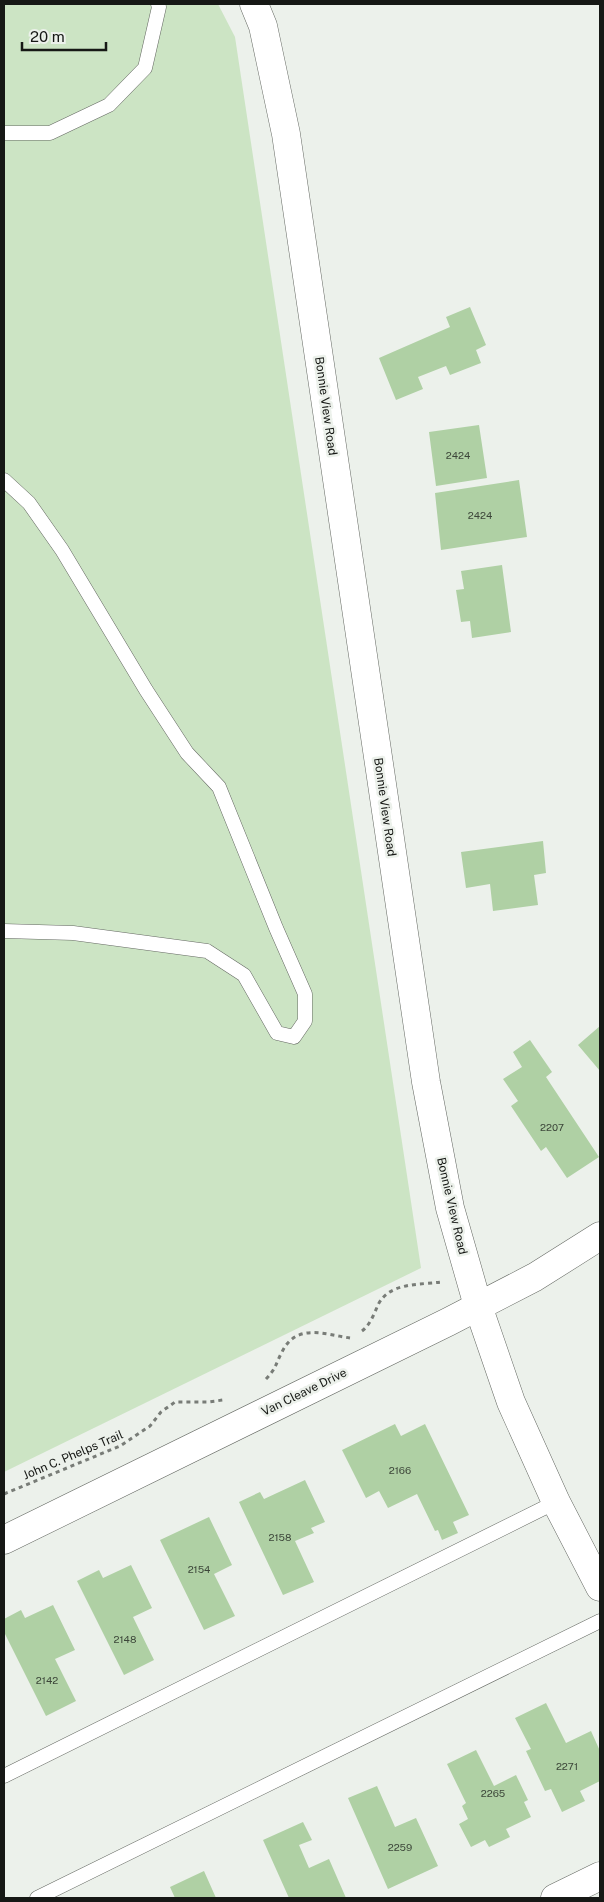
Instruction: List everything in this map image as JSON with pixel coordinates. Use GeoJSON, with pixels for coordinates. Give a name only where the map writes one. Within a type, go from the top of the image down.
{"type":"FeatureCollection","features":[{"type":"Feature","properties":{"kind":"street","name":"Bonnie View Road"},"geometry":{"type":"LineString","coordinates":[[254,4],[263,26],[286,134],[426,1082],[450,1208],[478,1306],[511,1402],[556,1502],[600,1587]]}},
{"type":"Feature","properties":{"kind":"street","name":"Van Cleave Drive"},"geometry":{"type":"LineString","coordinates":[[4,1540],[535,1277],[600,1236]]}},
{"type":"Feature","properties":{"kind":"street"},"geometry":{"type":"LineString","coordinates":[[556,1898],[600,1876]]}},
{"type":"Feature","properties":{"kind":"lane"},"geometry":{"type":"LineString","coordinates":[[4,133],[50,133],[109,105],[145,68],[159,7],[158,4]]}},
{"type":"Feature","properties":{"kind":"lane"},"geometry":{"type":"LineString","coordinates":[[4,480],[28,503],[40,518],[62,550],[146,690],[187,752],[219,788],[305,994],[305,1021],[294,1037],[277,1033],[244,975],[207,951],[74,933],[4,931]]}},
{"type":"Feature","properties":{"kind":"lane"},"geometry":{"type":"LineString","coordinates":[[4,1776],[556,1502]]}},
{"type":"Feature","properties":{"kind":"lane"},"geometry":{"type":"LineString","coordinates":[[37,1898],[600,1621]]}},
{"type":"Feature","properties":{"kind":"path"},"geometry":{"type":"LineString","coordinates":[[265,1380],[276,1368],[282,1351],[295,1335],[311,1332],[350,1338],[366,1328],[380,1302],[388,1292],[399,1287],[441,1282]]}},
{"type":"Feature","properties":{"kind":"path","name":"John C. Phelps Trail"},"geometry":{"type":"LineString","coordinates":[[4,1494],[120,1446],[150,1426],[161,1412],[175,1402],[208,1402],[222,1400],[231,1396]]}},
{"type":"Feature","properties":{"kind":"green space"},"geometry":{"type":"Polygon","coordinates":[[[4,4],[218,4],[235,37],[421,1268],[4,1472],[4,4]]]}},
{"type":"Feature","properties":{"kind":"building"},"geometry":{"type":"Polygon","coordinates":[[[470,307],[486,345],[476,350],[481,363],[450,375],[446,366],[418,377],[423,389],[396,400],[379,358],[450,327],[446,317],[470,307]]]}},
{"type":"Feature","properties":{"kind":"building"},"geometry":{"type":"Polygon","coordinates":[[[479,425],[487,478],[436,486],[429,432],[479,425]]]}},
{"type":"Feature","properties":{"kind":"building"},"geometry":{"type":"Polygon","coordinates":[[[519,480],[527,537],[441,550],[435,493],[519,480]]]}},
{"type":"Feature","properties":{"kind":"building"},"geometry":{"type":"Polygon","coordinates":[[[502,565],[511,632],[472,638],[470,621],[461,622],[456,590],[464,589],[461,571],[502,565]]]}},
{"type":"Feature","properties":{"kind":"building"},"geometry":{"type":"Polygon","coordinates":[[[543,841],[546,873],[534,875],[538,905],[493,911],[490,884],[466,888],[461,852],[543,841]]]}},
{"type":"Feature","properties":{"kind":"building"},"geometry":{"type":"Polygon","coordinates":[[[600,1026],[600,1071],[578,1045],[600,1026]]]}},
{"type":"Feature","properties":{"kind":"building"},"geometry":{"type":"Polygon","coordinates":[[[530,1040],[552,1072],[546,1077],[599,1157],[567,1178],[546,1147],[541,1151],[511,1106],[518,1101],[503,1079],[522,1067],[513,1052],[530,1040]]]}},
{"type":"Feature","properties":{"kind":"building"},"geometry":{"type":"Polygon","coordinates":[[[395,1424],[401,1436],[425,1424],[469,1515],[453,1522],[458,1533],[442,1540],[438,1530],[435,1531],[417,1494],[388,1508],[379,1491],[366,1498],[342,1450],[395,1424]]]}},
{"type":"Feature","properties":{"kind":"building"},"geometry":{"type":"Polygon","coordinates":[[[305,1480],[325,1522],[311,1528],[314,1533],[295,1541],[314,1582],[283,1595],[239,1502],[260,1492],[264,1499],[305,1480]]]}},
{"type":"Feature","properties":{"kind":"building"},"geometry":{"type":"Polygon","coordinates":[[[209,1517],[232,1565],[214,1574],[235,1616],[204,1630],[160,1540],[209,1517]]]}},
{"type":"Feature","properties":{"kind":"building"},"geometry":{"type":"Polygon","coordinates":[[[131,1565],[152,1608],[133,1617],[154,1660],[124,1675],[77,1581],[99,1570],[103,1578],[131,1565]]]}},
{"type":"Feature","properties":{"kind":"building"},"geometry":{"type":"Polygon","coordinates":[[[53,1605],[75,1650],[55,1659],[76,1701],[46,1716],[4,1632],[4,1619],[21,1610],[25,1618],[53,1605]]]}},
{"type":"Feature","properties":{"kind":"building"},"geometry":{"type":"Polygon","coordinates":[[[546,1703],[566,1743],[591,1731],[600,1751],[600,1781],[580,1791],[585,1801],[562,1812],[551,1789],[545,1791],[526,1751],[531,1749],[515,1718],[546,1703]]]}},
{"type":"Feature","properties":{"kind":"building"},"geometry":{"type":"Polygon","coordinates":[[[476,1750],[494,1786],[516,1775],[528,1800],[524,1802],[531,1817],[506,1829],[510,1837],[489,1847],[485,1840],[471,1847],[459,1824],[468,1819],[462,1806],[466,1803],[447,1764],[476,1750]]]}},
{"type":"Feature","properties":{"kind":"building"},"geometry":{"type":"Polygon","coordinates":[[[377,1786],[395,1827],[416,1818],[438,1866],[388,1889],[348,1798],[377,1786]]]}},
{"type":"Feature","properties":{"kind":"building"},"geometry":{"type":"Polygon","coordinates":[[[303,1822],[312,1840],[299,1845],[309,1868],[329,1859],[346,1898],[289,1898],[263,1840],[303,1822]]]}},
{"type":"Feature","properties":{"kind":"building"},"geometry":{"type":"Polygon","coordinates":[[[204,1871],[216,1898],[175,1898],[170,1887],[204,1871]]]}}]}
